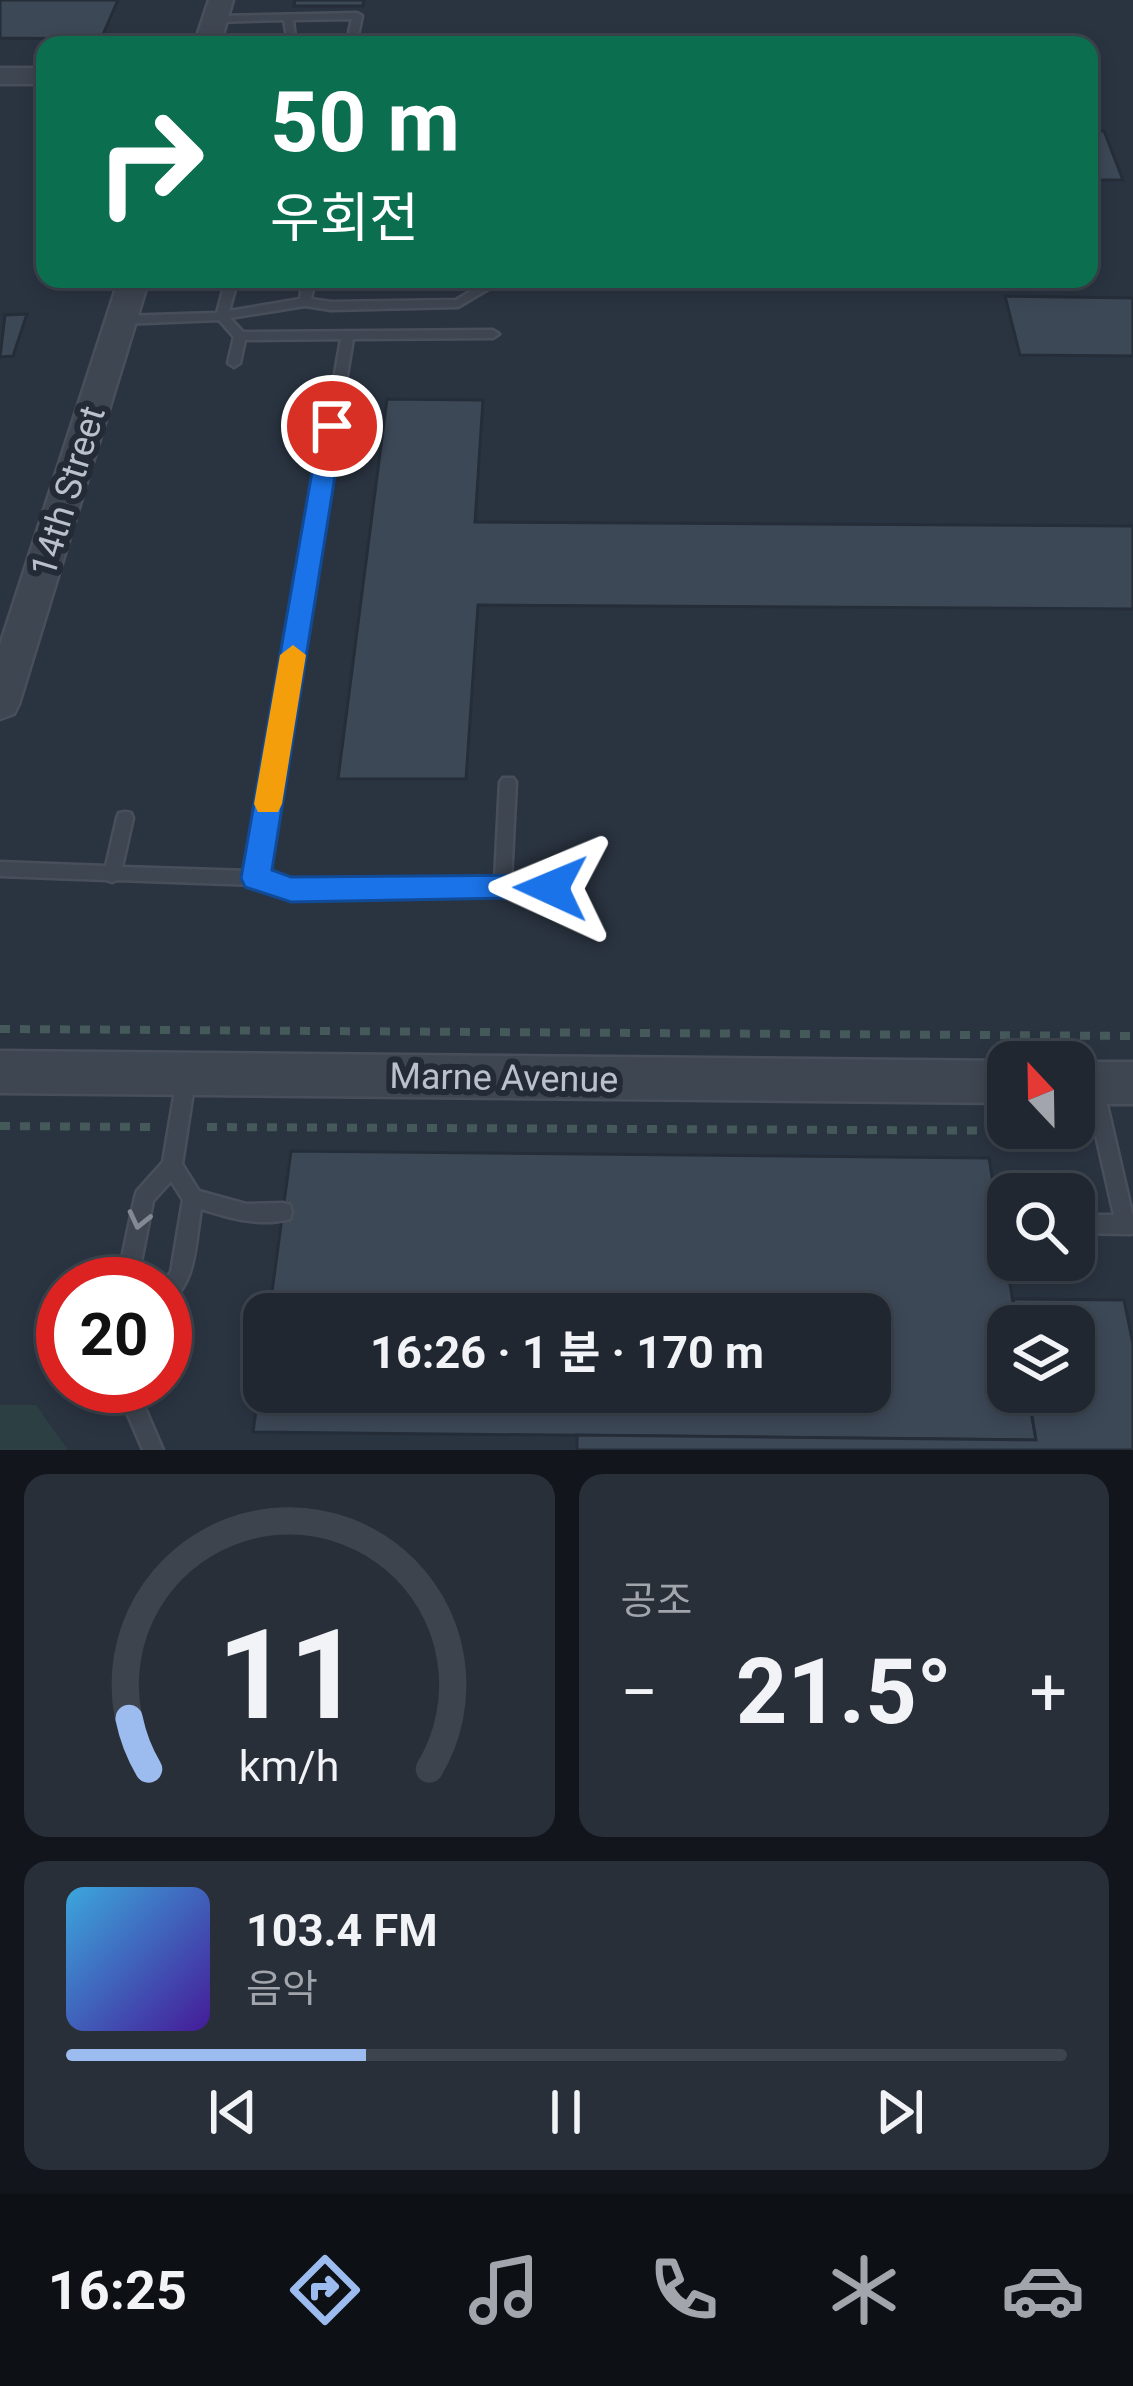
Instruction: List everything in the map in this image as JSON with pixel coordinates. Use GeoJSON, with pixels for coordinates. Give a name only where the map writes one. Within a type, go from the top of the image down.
{"type":"FeatureCollection","features":[{"type":"Feature","properties":{"kind":"street"},"geometry":{"type":"LineString","coordinates":[[0,76],[36,76]]}},
{"type":"Feature","properties":{"kind":"street","name":"14th Street"},"geometry":{"type":"LineString","coordinates":[[0,704],[131,288]]}},
{"type":"Feature","properties":{"kind":"street","name":"Marne Avenue"},"geometry":{"type":"LineString","coordinates":[[0,1072],[987,1082]]}},
{"type":"Feature","properties":{"kind":"lane"},"geometry":{"type":"LineString","coordinates":[[218,10],[288,18],[357,16],[353,36]]}},
{"type":"Feature","properties":{"kind":"lane"},"geometry":{"type":"LineString","coordinates":[[288,18],[292,36]]}},
{"type":"Feature","properties":{"kind":"lane"},"geometry":{"type":"LineString","coordinates":[[222,316],[230,288]]}},
{"type":"Feature","properties":{"kind":"lane"},"geometry":{"type":"LineString","coordinates":[[305,302],[307,288]]}},
{"type":"Feature","properties":{"kind":"lane"},"geometry":{"type":"LineString","coordinates":[[121,320],[222,316],[305,302],[331,306],[458,303],[484,288]]}},
{"type":"Feature","properties":{"kind":"lane"},"geometry":{"type":"LineString","coordinates":[[222,316],[240,336],[493,334]]}},
{"type":"Feature","properties":{"kind":"lane"},"geometry":{"type":"LineString","coordinates":[[234,363],[240,336]]}},
{"type":"Feature","properties":{"kind":"lane"},"geometry":{"type":"LineString","coordinates":[[256,878],[346,336]]}},
{"type":"Feature","properties":{"kind":"lane"},"geometry":{"type":"LineString","coordinates":[[503,887],[508,782]]}},
{"type":"Feature","properties":{"kind":"lane"},"geometry":{"type":"LineString","coordinates":[[112,875],[125,818]]}},
{"type":"Feature","properties":{"kind":"lane"},"geometry":{"type":"LineString","coordinates":[[0,869],[256,878],[291,889],[551,888]]}},
{"type":"Feature","properties":{"kind":"lane"},"geometry":{"type":"LineString","coordinates":[[132,1257],[144,1197],[172,1166],[187,1074]]}},
{"type":"Feature","properties":{"kind":"lane"},"geometry":{"type":"LineString","coordinates":[[1095,1224],[1129,1225],[1104,1131],[1100,1083]]}},
{"type":"Feature","properties":{"kind":"lane"},"geometry":{"type":"LineString","coordinates":[[172,1166],[193,1198],[246,1213],[283,1212]]}},
{"type":"Feature","properties":{"kind":"lane"},"geometry":{"type":"LineString","coordinates":[[184,1257],[193,1198]]}},
{"type":"Feature","properties":{"kind":"lane"},"geometry":{"type":"LineString","coordinates":[[137,1413],[153,1450]]}},
{"type":"Feature","properties":{"kind":"path"},"geometry":{"type":"LineString","coordinates":[[0,1029],[1133,1036]]}},
{"type":"Feature","properties":{"kind":"path"},"geometry":{"type":"LineString","coordinates":[[0,1126],[1104,1131]]}},
{"type":"Feature","properties":{"kind":"shaded area"},"geometry":{"type":"Polygon","coordinates":[[[0,1405],[36,1405],[36,1413],[42,1413],[68,1450],[0,1450],[0,1405]]]}},
{"type":"Feature","properties":{"kind":"building"},"geometry":{"type":"Polygon","coordinates":[[[0,0],[118,0],[102,36],[0,38],[0,0]]]}},
{"type":"Feature","properties":{"kind":"building"},"geometry":{"type":"Polygon","coordinates":[[[295,0],[364,0],[363,6],[294,6],[295,0]]]}},
{"type":"Feature","properties":{"kind":"building"},"geometry":{"type":"Polygon","coordinates":[[[1098,131],[1104,131],[1123,180],[1098,180],[1098,131]]]}},
{"type":"Feature","properties":{"kind":"building"},"geometry":{"type":"Polygon","coordinates":[[[1005,296],[1133,298],[1133,356],[1020,355],[1005,296]]]}},
{"type":"Feature","properties":{"kind":"building"},"geometry":{"type":"Polygon","coordinates":[[[27,314],[13,356],[0,357],[5,315],[27,314]]]}},
{"type":"Feature","properties":{"kind":"building"},"geometry":{"type":"Polygon","coordinates":[[[387,399],[483,400],[475,522],[1133,526],[1133,609],[478,605],[466,779],[338,779],[387,399]]]}},
{"type":"Feature","properties":{"kind":"building"},"geometry":{"type":"Polygon","coordinates":[[[291,1151],[989,1158],[987,1281],[1010,1281],[1014,1305],[987,1305],[987,1413],[1032,1413],[1036,1440],[253,1432],[256,1413],[891,1413],[891,1293],[272,1293],[291,1151]]]}},
{"type":"Feature","properties":{"kind":"building"},"geometry":{"type":"Polygon","coordinates":[[[1013,1299],[1124,1300],[1133,1344],[1133,1450],[577,1450],[577,1435],[1036,1440],[1032,1413],[1095,1413],[1095,1305],[1014,1305],[1013,1299]]]}},
{"type":"Feature","properties":{"kind":"slow traffic"},"geometry":{"type":"LineString","coordinates":[[268,804],[293,655]]}},
{"type":"Feature","properties":{"kind":"route"},"geometry":{"type":"LineString","coordinates":[[332,426],[256,878],[291,889],[551,888]]}}]}
